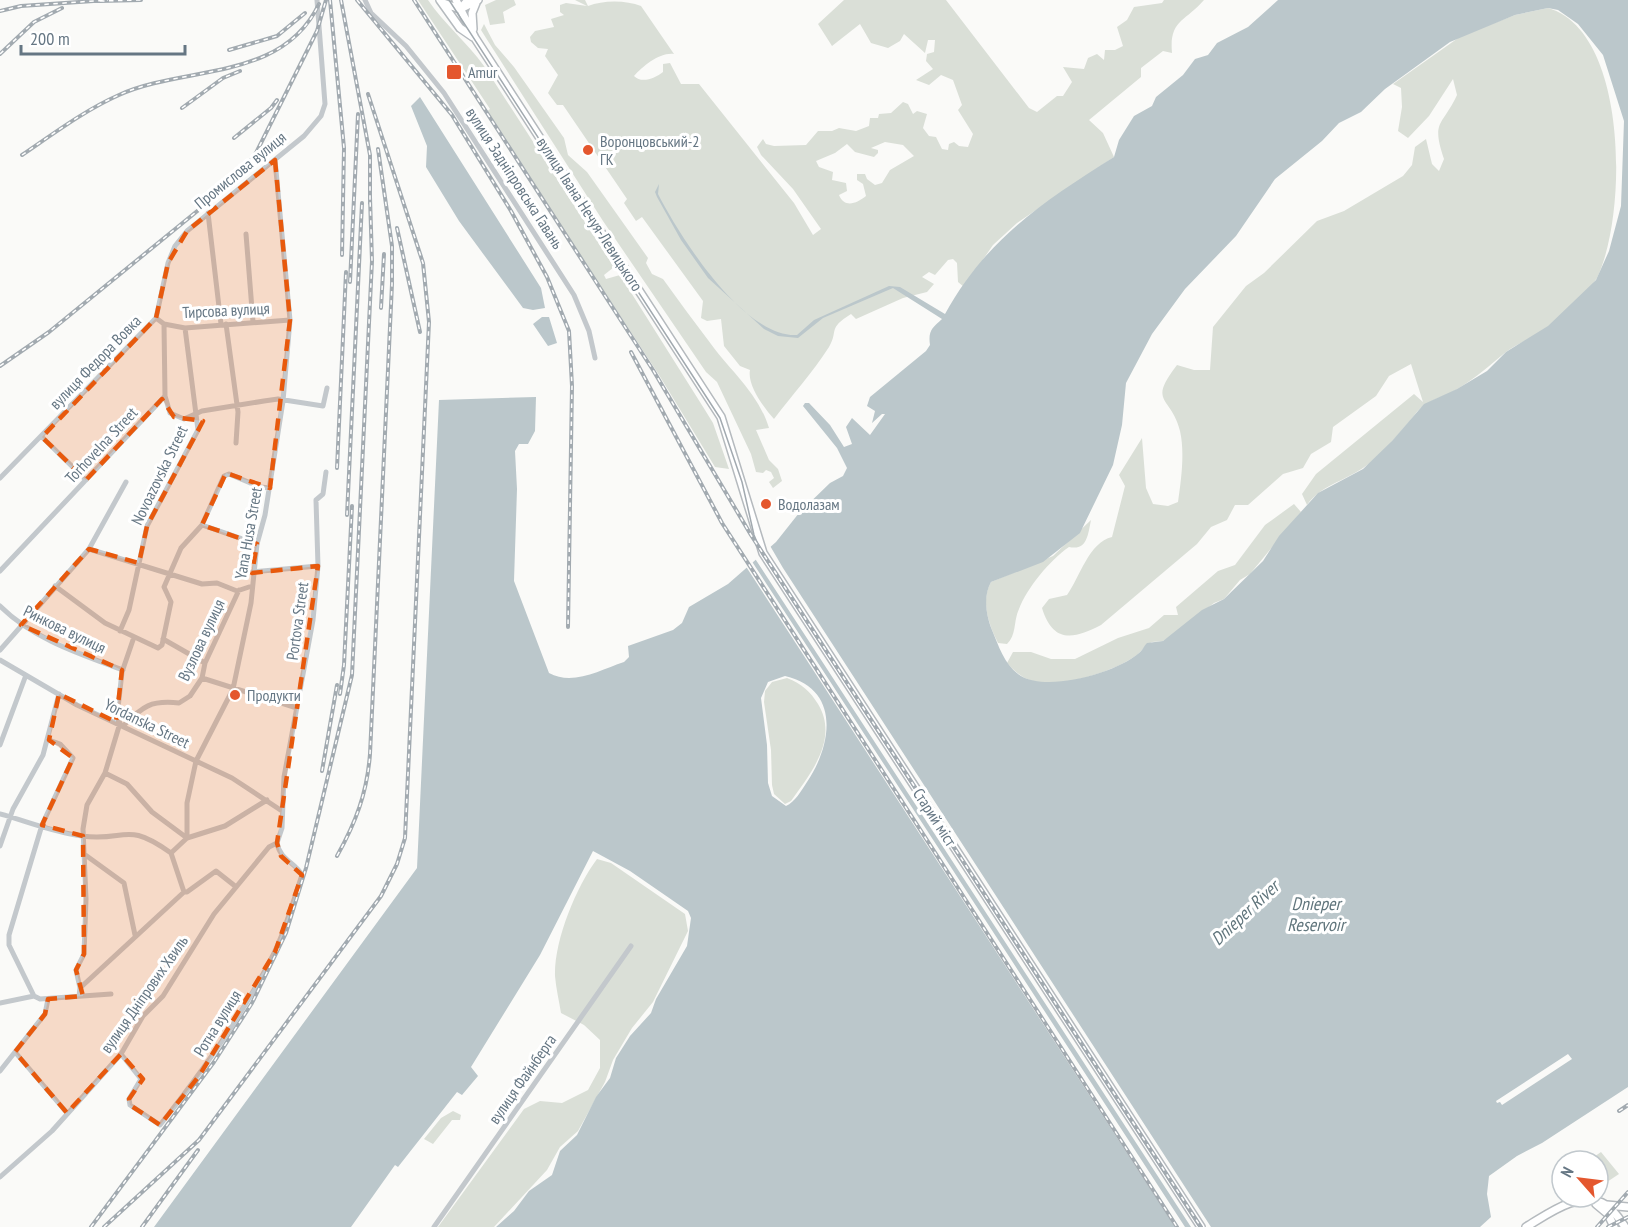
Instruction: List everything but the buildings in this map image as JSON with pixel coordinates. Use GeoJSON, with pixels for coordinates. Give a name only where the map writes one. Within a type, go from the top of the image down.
{"type":"FeatureCollection","features":[{"type":"Feature","properties":{"kind":"main road","name":"вулиця Івана Нечуя-Левицького"},"geometry":{"type":"LineString","coordinates":[[456,0],[475,38],[705,391]]}},
{"type":"Feature","properties":{"kind":"main road"},"geometry":{"type":"LineString","coordinates":[[460,28],[460,9],[468,0]]}},
{"type":"Feature","properties":{"kind":"main road"},"geometry":{"type":"LineString","coordinates":[[440,1],[460,9],[478,0]]}},
{"type":"Feature","properties":{"kind":"main road"},"geometry":{"type":"LineString","coordinates":[[475,38],[472,13],[478,0]]}},
{"type":"Feature","properties":{"kind":"main road","name":"вулиця Івана Нечуя-Левицького"},"geometry":{"type":"LineString","coordinates":[[440,1],[460,28],[475,38]]}},
{"type":"Feature","properties":{"kind":"main road","name":"Старий міст"},"geometry":{"type":"LineString","coordinates":[[705,391],[729,436],[756,536],[763,553],[1201,1227]]}},
{"type":"Feature","properties":{"kind":"main road"},"geometry":{"type":"LineString","coordinates":[[1610,1205],[1628,1207]]}},
{"type":"Feature","properties":{"kind":"main road"},"geometry":{"type":"LineString","coordinates":[[1526,1227],[1556,1209]]}},
{"type":"Feature","properties":{"kind":"main road"},"geometry":{"type":"LineString","coordinates":[[1601,1209],[1608,1214],[1614,1227]]}},
{"type":"Feature","properties":{"kind":"main road"},"geometry":{"type":"LineString","coordinates":[[1609,1209],[1625,1227]]}},
{"type":"Feature","properties":{"kind":"street","name":"Промислова вулиця"},"geometry":{"type":"LineString","coordinates":[[175,246],[187,231],[309,131],[321,116],[325,104],[317,0]]}},
{"type":"Feature","properties":{"kind":"street","name":"вулиця Задніпровська Гавань"},"geometry":{"type":"LineString","coordinates":[[365,0],[372,14],[406,46],[444,93],[574,295],[589,331],[595,358]]}},
{"type":"Feature","properties":{"kind":"street","name":"Yana Husa Street"},"geometry":{"type":"LineString","coordinates":[[187,838],[187,803],[196,761],[233,689],[251,603],[252,572],[270,488],[283,401],[290,320],[275,160]]}},
{"type":"Feature","properties":{"kind":"street"},"geometry":{"type":"LineString","coordinates":[[208,213],[238,412],[236,443]]}},
{"type":"Feature","properties":{"kind":"street"},"geometry":{"type":"LineString","coordinates":[[246,234],[253,322]]}},
{"type":"Feature","properties":{"kind":"street","name":"вулиця Федора Вовка"},"geometry":{"type":"LineString","coordinates":[[0,478],[156,318],[168,263],[175,246]]}},
{"type":"Feature","properties":{"kind":"street"},"geometry":{"type":"LineString","coordinates":[[156,318],[164,324],[165,396],[168,409],[174,417],[184,419],[202,411],[236,404],[283,401],[322,406],[327,388]]}},
{"type":"Feature","properties":{"kind":"street","name":"Тирсова вулиця"},"geometry":{"type":"LineString","coordinates":[[164,324],[185,327],[290,320]]}},
{"type":"Feature","properties":{"kind":"street","name":"Novoazovska Street"},"geometry":{"type":"LineString","coordinates":[[120,631],[129,610],[147,526],[198,430],[185,327]]}},
{"type":"Feature","properties":{"kind":"street","name":"Torhovelna Street"},"geometry":{"type":"LineString","coordinates":[[0,571],[165,396]]}},
{"type":"Feature","properties":{"kind":"street"},"geometry":{"type":"LineString","coordinates":[[42,437],[86,480]]}},
{"type":"Feature","properties":{"kind":"street","name":"Portova Street"},"geometry":{"type":"LineString","coordinates":[[282,811],[284,777],[314,620],[318,566],[316,500],[323,494],[326,472]]}},
{"type":"Feature","properties":{"kind":"street"},"geometry":{"type":"LineString","coordinates":[[55,586],[105,624],[156,648],[162,645],[171,602],[164,587],[181,548],[202,525],[225,475],[270,488]]}},
{"type":"Feature","properties":{"kind":"street"},"geometry":{"type":"LineString","coordinates":[[0,650],[89,549],[126,482]]}},
{"type":"Feature","properties":{"kind":"street"},"geometry":{"type":"LineString","coordinates":[[202,525],[257,544]]}},
{"type":"Feature","properties":{"kind":"street"},"geometry":{"type":"LineString","coordinates":[[89,549],[170,572],[202,584],[218,583],[239,591],[252,586]]}},
{"type":"Feature","properties":{"kind":"street"},"geometry":{"type":"LineString","coordinates":[[252,572],[318,566]]}},
{"type":"Feature","properties":{"kind":"street","name":"Вузлова вулиця"},"geometry":{"type":"LineString","coordinates":[[122,724],[140,709],[151,704],[160,701],[179,703],[190,696],[202,678],[205,663],[239,591]]}},
{"type":"Feature","properties":{"kind":"street","name":"Ринкова вулиця"},"geometry":{"type":"LineString","coordinates":[[0,606],[21,625],[78,654],[123,670]]}},
{"type":"Feature","properties":{"kind":"street"},"geometry":{"type":"LineString","coordinates":[[79,996],[80,988],[76,970],[84,954],[86,899],[83,836],[87,804],[105,773],[122,724],[117,717],[123,670],[134,637]]}},
{"type":"Feature","properties":{"kind":"street"},"geometry":{"type":"LineString","coordinates":[[163,639],[205,663]]}},
{"type":"Feature","properties":{"kind":"street","name":"Yordanska Street"},"geometry":{"type":"LineString","coordinates":[[0,660],[58,694],[232,778],[282,811]]}},
{"type":"Feature","properties":{"kind":"street"},"geometry":{"type":"LineString","coordinates":[[0,745],[26,675]]}},
{"type":"Feature","properties":{"kind":"street"},"geometry":{"type":"LineString","coordinates":[[202,678],[297,708]]}},
{"type":"Feature","properties":{"kind":"street"},"geometry":{"type":"LineString","coordinates":[[0,846],[10,817],[49,740],[58,694]]}},
{"type":"Feature","properties":{"kind":"street"},"geometry":{"type":"LineString","coordinates":[[34,996],[9,945],[9,935],[42,825],[73,758],[60,744],[49,740]]}},
{"type":"Feature","properties":{"kind":"street"},"geometry":{"type":"LineString","coordinates":[[105,773],[127,784],[152,812],[187,838]]}},
{"type":"Feature","properties":{"kind":"street"},"geometry":{"type":"LineString","coordinates":[[171,853],[187,838],[225,826],[267,800]]}},
{"type":"Feature","properties":{"kind":"street"},"geometry":{"type":"LineString","coordinates":[[277,843],[282,828],[282,811]]}},
{"type":"Feature","properties":{"kind":"street"},"geometry":{"type":"LineString","coordinates":[[0,814],[83,836],[135,832],[151,839],[171,853],[184,892]]}},
{"type":"Feature","properties":{"kind":"street","name":"вулиця Дніпрових Хвиль"},"geometry":{"type":"LineString","coordinates":[[0,1177],[68,1113],[121,1054],[143,1016],[163,996],[171,979],[235,885],[269,847],[277,843]]}},
{"type":"Feature","properties":{"kind":"street","name":"Ротна вулиця"},"geometry":{"type":"LineString","coordinates":[[121,1054],[141,1079],[129,1099],[130,1105],[160,1125],[199,1076],[233,1025],[275,952],[302,875],[299,869],[280,856],[277,843]]}},
{"type":"Feature","properties":{"kind":"street"},"geometry":{"type":"LineString","coordinates":[[84,854],[124,883],[135,935]]}},
{"type":"Feature","properties":{"kind":"street"},"geometry":{"type":"LineString","coordinates":[[80,988],[184,892],[216,871],[235,885]]}},
{"type":"Feature","properties":{"kind":"street","name":"вулиця Файнберга"},"geometry":{"type":"LineString","coordinates":[[434,1227],[631,946]]}},
{"type":"Feature","properties":{"kind":"street"},"geometry":{"type":"LineString","coordinates":[[0,1003],[34,996],[48,999],[111,994]]}},
{"type":"Feature","properties":{"kind":"street"},"geometry":{"type":"LineString","coordinates":[[0,1071],[45,1014],[48,999]]}},
{"type":"Feature","properties":{"kind":"street"},"geometry":{"type":"LineString","coordinates":[[15,1052],[68,1113]]}},
{"type":"Feature","properties":{"kind":"highlighted area"},"geometry":{"type":"Polygon","coordinates":[[[275,160],[290,320],[270,488],[226,473],[202,525],[257,544],[252,573],[318,566],[277,843],[281,856],[302,875],[275,952],[199,1076],[160,1125],[130,1105],[129,1099],[143,1079],[121,1054],[67,1113],[15,1052],[45,1014],[48,999],[83,996],[76,970],[84,954],[83,836],[42,825],[73,758],[49,740],[59,694],[116,722],[122,670],[21,625],[89,549],[139,563],[147,526],[203,421],[174,417],[162,399],[86,480],[42,437],[156,318],[168,263],[187,231],[275,160]]]}},
{"type":"Feature","properties":{"kind":"shaded area"},"geometry":{"type":"Polygon","coordinates":[[[418,0],[428,0],[484,66],[614,267],[604,275],[606,279],[620,275],[713,423],[729,469],[715,467],[659,375],[486,112],[490,109],[418,0]]]}},
{"type":"Feature","properties":{"kind":"shaded area"},"geometry":{"type":"Polygon","coordinates":[[[496,0],[514,0],[516,5],[503,12],[505,23],[490,25],[485,5],[496,0]]]}},
{"type":"Feature","properties":{"kind":"shaded area"},"geometry":{"type":"Polygon","coordinates":[[[575,0],[585,0],[588,6],[614,2],[641,6],[674,54],[658,57],[634,76],[641,80],[652,78],[663,72],[663,64],[670,63],[681,84],[699,84],[794,203],[813,235],[821,229],[793,189],[761,155],[757,147],[763,139],[766,144],[774,146],[806,145],[818,131],[832,131],[839,128],[856,131],[869,126],[870,118],[878,118],[879,114],[891,113],[903,102],[908,104],[913,114],[917,111],[927,114],[923,128],[929,136],[936,137],[942,149],[948,150],[949,144],[954,142],[959,146],[968,147],[973,134],[958,110],[962,105],[953,80],[941,75],[929,85],[916,80],[933,69],[926,61],[927,54],[934,52],[935,40],[928,40],[925,53],[904,34],[900,41],[888,48],[871,43],[860,24],[832,46],[818,24],[844,0],[946,0],[1029,108],[1037,112],[1057,96],[1063,96],[1072,82],[1063,67],[1084,69],[1088,58],[1097,54],[1104,60],[1105,50],[1115,50],[1123,46],[1117,27],[1127,20],[1134,7],[1162,3],[1164,0],[1204,0],[1176,28],[1173,34],[1172,53],[1163,51],[1141,68],[1141,77],[1089,120],[1103,133],[1114,157],[1017,223],[993,245],[964,287],[958,282],[957,263],[953,259],[948,260],[935,275],[929,272],[922,277],[934,284],[927,292],[903,298],[856,319],[851,314],[844,319],[836,327],[832,341],[823,356],[774,419],[761,403],[754,389],[750,370],[740,366],[724,346],[721,319],[707,321],[701,318],[703,301],[642,217],[636,221],[624,203],[627,199],[563,105],[557,105],[548,93],[558,75],[545,56],[548,49],[538,48],[531,42],[530,37],[535,31],[554,27],[551,19],[564,15],[560,12],[560,5],[566,3],[587,6],[575,0]],[[885,142],[871,148],[878,150],[874,157],[855,152],[847,144],[835,153],[816,161],[819,167],[833,172],[832,180],[846,183],[847,191],[839,195],[844,202],[851,203],[866,196],[863,184],[857,180],[857,174],[865,174],[867,179],[875,185],[882,183],[890,170],[914,156],[903,145],[885,142]]]}},
{"type":"Feature","properties":{"kind":"shaded area"},"geometry":{"type":"Polygon","coordinates":[[[1548,8],[1574,24],[1594,51],[1607,86],[1614,127],[1616,170],[1614,212],[1607,249],[1593,284],[1544,330],[1511,348],[1459,388],[1421,408],[1375,459],[1356,473],[1319,493],[1307,505],[1302,494],[1316,474],[1414,394],[1423,402],[1411,364],[1389,376],[1376,396],[1333,427],[1331,442],[1311,454],[1303,468],[1283,474],[1248,505],[1235,505],[1227,520],[1211,527],[1197,544],[1101,625],[1073,635],[1058,633],[1052,628],[1042,608],[1049,599],[1067,595],[1091,553],[1104,540],[1112,537],[1125,486],[1119,475],[1142,438],[1146,488],[1153,504],[1168,506],[1178,502],[1182,467],[1180,431],[1162,394],[1168,378],[1177,365],[1194,370],[1210,370],[1213,327],[1246,286],[1264,273],[1317,221],[1344,211],[1403,176],[1412,165],[1415,147],[1426,139],[1432,164],[1439,171],[1444,159],[1438,130],[1457,95],[1453,79],[1429,116],[1408,138],[1398,131],[1402,107],[1401,88],[1393,84],[1461,36],[1515,15],[1548,8]]]}},
{"type":"Feature","properties":{"kind":"shaded area"},"geometry":{"type":"Polygon","coordinates":[[[484,24],[495,45],[514,67],[564,138],[568,155],[587,172],[648,258],[646,263],[652,274],[663,279],[758,403],[769,428],[756,430],[769,460],[778,469],[782,481],[773,488],[769,482],[774,478],[771,472],[766,470],[763,473],[756,472],[751,454],[717,382],[706,372],[603,221],[481,30],[484,24]]]}},
{"type":"Feature","properties":{"kind":"shaded area"},"geometry":{"type":"Polygon","coordinates":[[[1294,504],[1301,512],[1250,574],[1240,580],[1224,599],[1214,603],[1163,641],[1150,643],[1129,660],[1088,677],[1057,683],[1029,680],[1018,674],[1007,663],[1013,652],[1031,652],[1051,659],[1075,659],[1118,638],[1149,628],[1164,615],[1178,615],[1176,607],[1218,571],[1235,565],[1265,525],[1294,504]]]}},
{"type":"Feature","properties":{"kind":"shaded area"},"geometry":{"type":"Polygon","coordinates":[[[1091,520],[1086,541],[1080,547],[1069,547],[1047,567],[1023,601],[1010,640],[1007,644],[998,643],[989,621],[986,605],[991,582],[1053,556],[1091,520]]]}},
{"type":"Feature","properties":{"kind":"shaded area"},"geometry":{"type":"Polygon","coordinates":[[[787,678],[801,685],[815,699],[824,717],[825,730],[824,743],[814,767],[791,801],[785,804],[774,794],[772,785],[771,750],[764,702],[765,691],[772,682],[787,678]]]}},
{"type":"Feature","properties":{"kind":"shaded area"},"geometry":{"type":"Polygon","coordinates":[[[597,859],[611,863],[685,914],[688,931],[653,1002],[632,1028],[613,1060],[605,1082],[578,1131],[560,1147],[547,1170],[494,1227],[438,1227],[524,1109],[540,1101],[562,1103],[588,1090],[600,1068],[600,1040],[584,1025],[561,1013],[555,976],[562,931],[581,884],[597,859]]]}},
{"type":"Feature","properties":{"kind":"shaded area"},"geometry":{"type":"Polygon","coordinates":[[[453,1111],[461,1115],[460,1120],[452,1120],[433,1144],[424,1139],[441,1118],[453,1111]]]}},
{"type":"Feature","properties":{"kind":"shaded area"},"geometry":{"type":"Polygon","coordinates":[[[1610,1163],[1619,1174],[1610,1180],[1610,1163]]]}},
{"type":"Feature","properties":{"kind":"water","name":"Dnieper Reservoir"},"geometry":{"type":"Polygon","coordinates":[[[1278,0],[1628,0],[1628,1087],[1489,1176],[1487,1194],[1491,1217],[1480,1227],[496,1227],[514,1211],[529,1191],[552,1175],[560,1151],[577,1135],[596,1097],[610,1078],[616,1058],[630,1036],[651,1013],[656,999],[687,946],[691,918],[688,911],[630,871],[593,851],[540,955],[471,1067],[478,1076],[462,1095],[457,1092],[398,1167],[395,1165],[351,1227],[154,1227],[417,868],[439,400],[536,397],[535,431],[528,444],[519,444],[515,451],[517,489],[514,581],[549,673],[558,677],[577,677],[624,662],[629,657],[628,646],[673,630],[682,623],[689,607],[728,584],[776,542],[799,513],[830,483],[843,476],[847,468],[837,448],[803,406],[805,403],[809,403],[830,425],[844,447],[852,444],[846,427],[852,418],[870,435],[885,414],[872,423],[875,411],[867,406],[870,397],[926,351],[930,345],[932,330],[942,319],[893,288],[823,318],[798,338],[778,336],[764,329],[708,278],[681,240],[657,197],[655,192],[659,184],[658,194],[668,213],[716,282],[756,320],[777,332],[797,335],[814,320],[889,286],[900,287],[945,314],[961,287],[998,243],[1040,206],[1114,157],[1119,140],[1134,116],[1152,106],[1156,97],[1183,75],[1195,59],[1208,55],[1217,43],[1248,27],[1278,0]],[[1548,8],[1515,15],[1450,42],[1385,89],[1361,112],[1339,123],[1322,141],[1275,179],[1236,236],[1185,289],[1152,334],[1126,383],[1122,425],[1113,465],[1080,533],[1043,562],[991,582],[988,587],[986,606],[990,624],[1003,656],[1015,672],[1033,680],[1048,682],[1082,678],[1128,660],[1140,652],[1147,643],[1163,641],[1202,610],[1224,599],[1263,561],[1279,536],[1318,493],[1363,469],[1392,441],[1424,404],[1457,389],[1487,371],[1506,352],[1548,326],[1596,280],[1609,251],[1621,206],[1624,121],[1603,55],[1578,24],[1558,10],[1548,8]],[[785,676],[768,682],[761,698],[767,745],[768,783],[772,796],[786,806],[798,796],[816,767],[826,736],[826,720],[823,705],[816,693],[803,683],[785,676]]]}},
{"type":"Feature","properties":{"kind":"water"},"geometry":{"type":"Polygon","coordinates":[[[420,97],[541,288],[545,308],[533,310],[523,308],[459,221],[426,167],[427,146],[411,106],[420,97]]]}},
{"type":"Feature","properties":{"kind":"water"},"geometry":{"type":"Polygon","coordinates":[[[542,317],[549,317],[557,343],[548,346],[533,324],[542,317]]]}},
{"type":"Feature","properties":{"kind":"pier"},"geometry":{"type":"Polygon","coordinates":[[[769,544],[1211,1227],[1191,1227],[754,557],[769,544]]]}},
{"type":"Feature","properties":{"kind":"pier"},"geometry":{"type":"Polygon","coordinates":[[[751,560],[1185,1227],[1175,1227],[745,565],[751,560]]]}},
{"type":"Feature","properties":{"kind":"pier"},"geometry":{"type":"Polygon","coordinates":[[[1568,1054],[1572,1059],[1502,1105],[1500,1102],[1497,1103],[1496,1101],[1568,1054]]]}},
{"type":"Feature","properties":{"kind":"tram line"},"geometry":{"type":"LineString","coordinates":[[449,0],[720,418],[742,482],[754,535],[762,554],[1199,1227]]}},
{"type":"Feature","properties":{"kind":"railway"},"geometry":{"type":"LineString","coordinates":[[0,11],[21,6],[108,0]]}},
{"type":"Feature","properties":{"kind":"railway"},"geometry":{"type":"LineString","coordinates":[[100,1],[141,0]]}},
{"type":"Feature","properties":{"kind":"railway"},"geometry":{"type":"LineString","coordinates":[[0,366],[49,332],[239,177],[256,153],[317,31],[326,0]]}},
{"type":"Feature","properties":{"kind":"railway"},"geometry":{"type":"LineString","coordinates":[[330,0],[344,148],[342,255]]}},
{"type":"Feature","properties":{"kind":"railway"},"geometry":{"type":"LineString","coordinates":[[341,0],[370,155],[370,204]]}},
{"type":"Feature","properties":{"kind":"railway"},"geometry":{"type":"LineString","coordinates":[[357,0],[452,115],[511,211],[547,277],[569,331],[572,386],[568,627]]}},
{"type":"Feature","properties":{"kind":"railway"},"geometry":{"type":"LineString","coordinates":[[414,0],[653,370],[751,535],[1201,1227]]}},
{"type":"Feature","properties":{"kind":"railway"},"geometry":{"type":"LineString","coordinates":[[22,155],[82,115],[119,95],[173,79],[230,68],[257,59],[281,47],[302,29],[319,4]]}},
{"type":"Feature","properties":{"kind":"railway"},"geometry":{"type":"LineString","coordinates":[[0,54],[34,22],[62,8]]}},
{"type":"Feature","properties":{"kind":"railway"},"geometry":{"type":"LineString","coordinates":[[229,50],[277,36],[305,13]]}},
{"type":"Feature","properties":{"kind":"railway"},"geometry":{"type":"LineString","coordinates":[[182,108],[223,78],[240,71]]}},
{"type":"Feature","properties":{"kind":"railway"},"geometry":{"type":"LineString","coordinates":[[104,1227],[199,1140],[381,896],[397,864],[405,838],[429,322],[423,263],[368,94]]}},
{"type":"Feature","properties":{"kind":"railway"},"geometry":{"type":"LineString","coordinates":[[234,138],[271,108],[277,100]]}},
{"type":"Feature","properties":{"kind":"railway"},"geometry":{"type":"LineString","coordinates":[[350,282],[358,114]]}},
{"type":"Feature","properties":{"kind":"railway"},"geometry":{"type":"LineString","coordinates":[[337,856],[360,807],[370,754],[392,284],[392,246],[378,149]]}},
{"type":"Feature","properties":{"kind":"railway"},"geometry":{"type":"LineString","coordinates":[[91,1227],[214,1062],[252,1003],[286,933],[306,868],[352,675],[372,261],[370,197]]}},
{"type":"Feature","properties":{"kind":"railway"},"geometry":{"type":"LineString","coordinates":[[347,515],[362,203]]}},
{"type":"Feature","properties":{"kind":"railway"},"geometry":{"type":"LineString","coordinates":[[397,228],[420,332]]}},
{"type":"Feature","properties":{"kind":"railway"},"geometry":{"type":"LineString","coordinates":[[381,308],[384,254]]}},
{"type":"Feature","properties":{"kind":"railway"},"geometry":{"type":"LineString","coordinates":[[337,468],[346,272]]}},
{"type":"Feature","properties":{"kind":"railway"},"geometry":{"type":"LineString","coordinates":[[631,352],[722,523],[1177,1227]]}},
{"type":"Feature","properties":{"kind":"railway"},"geometry":{"type":"LineString","coordinates":[[340,694],[344,665],[352,506]]}},
{"type":"Feature","properties":{"kind":"railway"},"geometry":{"type":"LineString","coordinates":[[322,771],[337,685]]}},
{"type":"Feature","properties":{"kind":"railway"},"geometry":{"type":"LineString","coordinates":[[1619,1111],[1628,1105]]}},
{"type":"Feature","properties":{"kind":"railway"},"geometry":{"type":"LineString","coordinates":[[142,1227],[198,1150]]}},
{"type":"Feature","properties":{"kind":"railway"},"geometry":{"type":"LineString","coordinates":[[1597,1227],[1628,1192]]}},
{"type":"Feature","properties":{"kind":"railway"},"geometry":{"type":"LineString","coordinates":[[1608,1227],[1628,1217]]}},
{"type":"Feature","properties":{"kind":"place","name":"Amur"},"geometry":{"type":"Point","coordinates":[454,72]}},
{"type":"Feature","properties":{"kind":"place","name":"Воронцовський-2 ГК"},"geometry":{"type":"Point","coordinates":[588,150]}},
{"type":"Feature","properties":{"kind":"place","name":"Водолазам"},"geometry":{"type":"Point","coordinates":[766,504]}},
{"type":"Feature","properties":{"kind":"place","name":"Продукти"},"geometry":{"type":"Point","coordinates":[235,695]}},
{"type":"Feature","properties":{"kind":"water label","name":"Dnieper River"},"geometry":{"type":"Point","coordinates":[1245,913]}}]}
